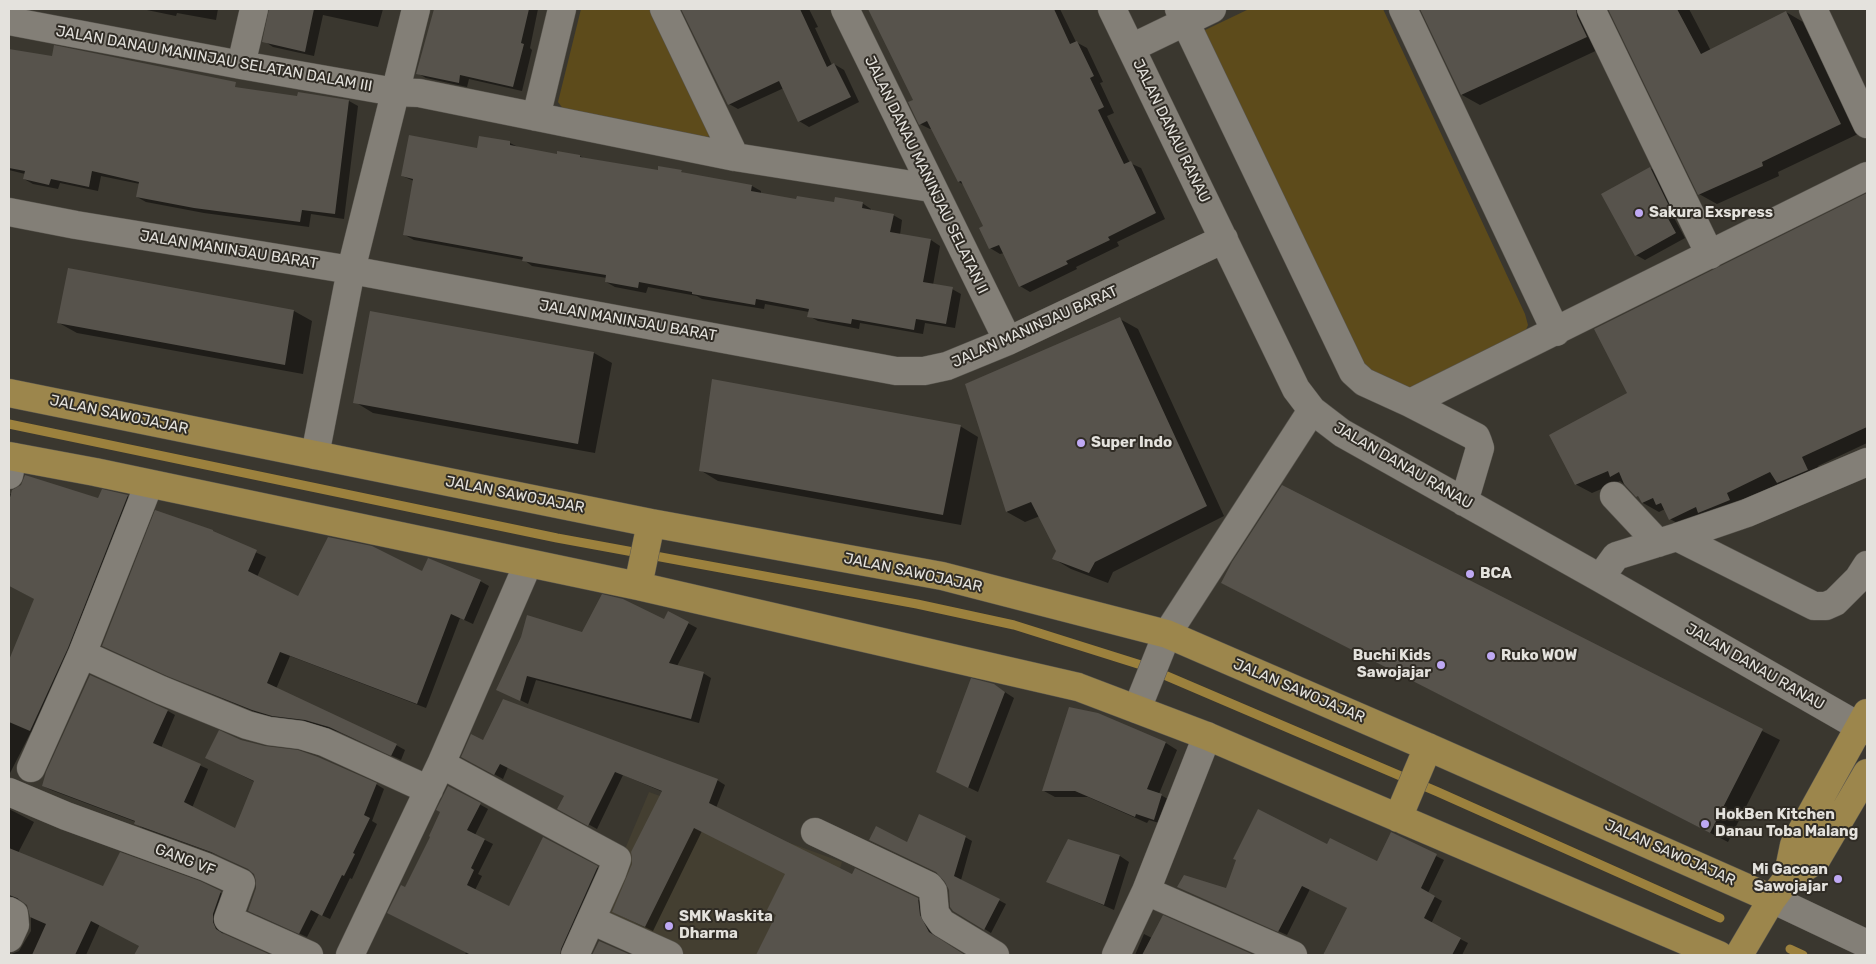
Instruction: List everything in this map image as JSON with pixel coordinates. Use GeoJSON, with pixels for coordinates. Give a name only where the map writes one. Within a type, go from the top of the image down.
{"type":"FeatureCollection","features":[{"type":"Feature","properties":{"kind":"main road","name":"JALAN SAWOJAJAR"},"geometry":{"type":"LineString","coordinates":[[9,393],[315,455],[1078,687],[1142,696],[1208,736],[1402,806],[1719,955]]}},
{"type":"Feature","properties":{"kind":"main road","name":"JALAN SAWOJAJAR"},"geometry":{"type":"LineString","coordinates":[[10,462],[149,484],[528,564],[644,555],[942,576],[1165,639],[1425,755],[1775,896]]}},
{"type":"Feature","properties":{"kind":"main road"},"geometry":{"type":"LineString","coordinates":[[1739,955],[1775,896],[1794,845],[1865,724]]}},
{"type":"Feature","properties":{"kind":"main road"},"geometry":{"type":"LineString","coordinates":[[1402,806],[1425,755]]}},
{"type":"Feature","properties":{"kind":"main road"},"geometry":{"type":"LineString","coordinates":[[1775,896],[1816,860],[1867,773]]}},
{"type":"Feature","properties":{"kind":"street"},"geometry":{"type":"LineString","coordinates":[[241,65],[254,9]]}},
{"type":"Feature","properties":{"kind":"street"},"geometry":{"type":"LineString","coordinates":[[315,455],[351,270],[407,92],[416,9]]}},
{"type":"Feature","properties":{"kind":"street"},"geometry":{"type":"LineString","coordinates":[[536,117],[562,9]]}},
{"type":"Feature","properties":{"kind":"street"},"geometry":{"type":"LineString","coordinates":[[664,9],[735,157]]}},
{"type":"Feature","properties":{"kind":"street","name":"JALAN DANAU MANINJAU SELATAN II"},"geometry":{"type":"LineString","coordinates":[[845,9],[931,188],[1008,341]]}},
{"type":"Feature","properties":{"kind":"street","name":"JALAN DANAU RANAU"},"geometry":{"type":"LineString","coordinates":[[1112,9],[1296,389],[1312,410],[1342,433],[1865,724]]}},
{"type":"Feature","properties":{"kind":"street"},"geometry":{"type":"LineString","coordinates":[[1131,48],[1182,15],[1212,9]]}},
{"type":"Feature","properties":{"kind":"street"},"geometry":{"type":"LineString","coordinates":[[1403,9],[1556,332]]}},
{"type":"Feature","properties":{"kind":"street"},"geometry":{"type":"LineString","coordinates":[[1591,9],[1710,255]]}},
{"type":"Feature","properties":{"kind":"street"},"geometry":{"type":"LineString","coordinates":[[1813,9],[1867,124]]}},
{"type":"Feature","properties":{"kind":"street"},"geometry":{"type":"LineString","coordinates":[[1182,15],[1353,372],[1364,382],[1476,437],[1480,448],[1464,502]]}},
{"type":"Feature","properties":{"kind":"street","name":"JALAN DANAU MANINJAU SELATAN DALAM III"},"geometry":{"type":"LineString","coordinates":[[9,21],[241,65],[407,92],[735,157],[931,188]]}},
{"type":"Feature","properties":{"kind":"street"},"geometry":{"type":"LineString","coordinates":[[1410,403],[1867,176]]}},
{"type":"Feature","properties":{"kind":"street","name":"JALAN MANINJAU BARAT"},"geometry":{"type":"LineString","coordinates":[[9,212],[351,270],[896,370],[924,370],[947,366],[1008,341],[1224,239]]}},
{"type":"Feature","properties":{"kind":"street"},"geometry":{"type":"LineString","coordinates":[[1142,696],[1165,639],[1312,410]]}},
{"type":"Feature","properties":{"kind":"street"},"geometry":{"type":"LineString","coordinates":[[1600,578],[1616,556],[1747,514],[1867,462]]}},
{"type":"Feature","properties":{"kind":"street"},"geometry":{"type":"LineString","coordinates":[[32,768],[82,654],[149,484]]}},
{"type":"Feature","properties":{"kind":"street"},"geometry":{"type":"LineString","coordinates":[[1614,496],[1668,540],[1814,606],[1826,606],[1835,602],[1858,579],[1867,565]]}},
{"type":"Feature","properties":{"kind":"street"},"geometry":{"type":"LineString","coordinates":[[359,952],[528,564]]}},
{"type":"Feature","properties":{"kind":"street"},"geometry":{"type":"LineString","coordinates":[[82,654],[161,690],[247,725],[269,731],[301,735],[324,742],[428,790]]}},
{"type":"Feature","properties":{"kind":"street"},"geometry":{"type":"LineString","coordinates":[[1116,955],[1146,890],[1208,736]]}},
{"type":"Feature","properties":{"kind":"street"},"geometry":{"type":"LineString","coordinates":[[441,764],[617,859],[575,955]]}},
{"type":"Feature","properties":{"kind":"street","name":"GANG VF"},"geometry":{"type":"LineString","coordinates":[[9,792],[66,816],[206,867],[241,883],[228,919],[309,955]]}},
{"type":"Feature","properties":{"kind":"street"},"geometry":{"type":"LineString","coordinates":[[816,832],[929,886],[933,890],[935,913],[942,923],[995,955]]}},
{"type":"Feature","properties":{"kind":"street"},"geometry":{"type":"LineString","coordinates":[[1146,890],[1293,955]]}},
{"type":"Feature","properties":{"kind":"street"},"geometry":{"type":"LineString","coordinates":[[1775,896],[1867,944]]}},
{"type":"Feature","properties":{"kind":"street"},"geometry":{"type":"LineString","coordinates":[[9,911],[14,914],[15,925],[9,938]]}},
{"type":"Feature","properties":{"kind":"street"},"geometry":{"type":"LineString","coordinates":[[591,920],[669,955]]}},
{"type":"Feature","properties":{"kind":"shaded area"},"geometry":{"type":"Polygon","coordinates":[[[581,9],[653,9],[715,130],[708,137],[564,110],[558,102],[581,9]]]}},
{"type":"Feature","properties":{"kind":"shaded area"},"geometry":{"type":"Polygon","coordinates":[[[1249,9],[1383,9],[1525,314],[1528,325],[1524,335],[1405,390],[1364,366],[1203,31],[1249,9]]]}},
{"type":"Feature","properties":{"kind":"shaded area"},"geometry":{"type":"Polygon","coordinates":[[[649,792],[842,862],[821,928],[810,955],[678,955],[596,918],[649,792]]]}},
{"type":"Feature","properties":{"kind":"building"},"geometry":{"type":"Polygon","coordinates":[[[269,9],[314,9],[305,52],[262,42],[269,9]]]}},
{"type":"Feature","properties":{"kind":"building"},"geometry":{"type":"Polygon","coordinates":[[[434,9],[529,9],[521,43],[524,44],[513,87],[460,75],[459,83],[416,74],[434,9]]]}},
{"type":"Feature","properties":{"kind":"building"},"geometry":{"type":"Polygon","coordinates":[[[681,9],[800,9],[827,67],[834,63],[851,97],[798,122],[779,81],[728,105],[681,9]]]}},
{"type":"Feature","properties":{"kind":"building"},"geometry":{"type":"Polygon","coordinates":[[[868,9],[1054,9],[1070,44],[1077,41],[1094,76],[1090,78],[1104,107],[1098,110],[1124,164],[1131,161],[1156,213],[1108,237],[1110,240],[1066,261],[1068,264],[1019,287],[999,245],[989,249],[979,228],[983,226],[961,181],[958,182],[927,121],[919,125],[908,102],[913,100],[868,9]]]}},
{"type":"Feature","properties":{"kind":"building"},"geometry":{"type":"Polygon","coordinates":[[[1420,9],[1576,9],[1577,16],[1587,37],[1461,95],[1420,9]]]}},
{"type":"Feature","properties":{"kind":"building"},"geometry":{"type":"Polygon","coordinates":[[[1608,9],[1677,9],[1701,54],[1786,11],[1841,124],[1762,162],[1763,166],[1698,195],[1608,9]]]}},
{"type":"Feature","properties":{"kind":"building"},"geometry":{"type":"Polygon","coordinates":[[[54,45],[236,82],[235,87],[297,96],[298,92],[349,100],[335,214],[302,210],[300,222],[194,208],[136,197],[139,182],[92,171],[89,187],[51,179],[49,185],[23,179],[25,171],[9,168],[9,49],[52,56],[54,45]]]}},
{"type":"Feature","properties":{"kind":"building"},"geometry":{"type":"Polygon","coordinates":[[[409,135],[477,148],[479,136],[510,141],[510,145],[557,154],[557,151],[580,155],[580,157],[658,170],[658,166],[682,170],[681,172],[752,185],[751,191],[796,199],[797,196],[834,202],[835,197],[863,202],[862,208],[894,214],[890,232],[931,239],[923,282],[953,287],[946,324],[916,319],[914,330],[852,319],[851,324],[807,317],[809,309],[756,299],[755,305],[639,282],[638,288],[605,282],[606,275],[522,261],[523,257],[403,235],[413,179],[401,176],[409,135]]]}},
{"type":"Feature","properties":{"kind":"building","name":"Sakura Exspress"},"geometry":{"type":"Polygon","coordinates":[[[1650,167],[1670,208],[1664,211],[1676,233],[1635,256],[1601,194],[1650,167]]]}},
{"type":"Feature","properties":{"kind":"building"},"geometry":{"type":"Polygon","coordinates":[[[1867,193],[1867,427],[1802,457],[1808,470],[1777,483],[1770,472],[1727,493],[1730,500],[1698,513],[1696,507],[1669,520],[1661,503],[1656,505],[1653,498],[1642,503],[1638,496],[1636,497],[1624,484],[1619,472],[1610,477],[1608,471],[1575,485],[1549,435],[1627,393],[1594,329],[1867,193]]]}},
{"type":"Feature","properties":{"kind":"building"},"geometry":{"type":"Polygon","coordinates":[[[68,268],[294,310],[285,365],[57,323],[68,268]]]}},
{"type":"Feature","properties":{"kind":"building"},"geometry":{"type":"Polygon","coordinates":[[[370,311],[594,352],[578,444],[353,403],[370,311]]]}},
{"type":"Feature","properties":{"kind":"building","name":"Super Indo"},"geometry":{"type":"Polygon","coordinates":[[[1120,317],[1207,506],[1095,562],[1089,573],[1052,559],[1056,551],[1031,502],[1006,512],[965,384],[1120,317]]]}},
{"type":"Feature","properties":{"kind":"building"},"geometry":{"type":"Polygon","coordinates":[[[712,379],[961,425],[943,515],[699,471],[712,379]]]}},
{"type":"Feature","properties":{"kind":"building"},"geometry":{"type":"Polygon","coordinates":[[[25,475],[98,498],[102,489],[128,495],[68,648],[30,731],[9,722],[9,660],[34,599],[9,586],[9,501],[12,490],[21,485],[25,475]]]}},
{"type":"Feature","properties":{"kind":"building","name":"Ruko WOW"},"geometry":{"type":"Polygon","coordinates":[[[1282,485],[1763,729],[1710,833],[1221,583],[1232,562],[1282,485]]]}},
{"type":"Feature","properties":{"kind":"building"},"geometry":{"type":"Polygon","coordinates":[[[155,510],[213,530],[257,550],[248,571],[298,596],[328,537],[372,546],[422,571],[428,558],[481,580],[464,620],[451,614],[417,704],[280,652],[267,683],[397,744],[391,756],[329,727],[305,720],[272,716],[252,710],[167,676],[102,646],[155,510]]]}},
{"type":"Feature","properties":{"kind":"building"},"geometry":{"type":"Polygon","coordinates":[[[602,594],[623,599],[664,619],[668,611],[689,622],[669,663],[704,672],[691,719],[527,676],[520,701],[496,690],[521,637],[527,615],[582,632],[602,594]]]}},
{"type":"Feature","properties":{"kind":"building"},"geometry":{"type":"Polygon","coordinates":[[[90,675],[168,710],[153,743],[201,764],[184,802],[235,828],[254,781],[205,758],[219,730],[241,740],[265,746],[298,750],[377,783],[364,815],[370,818],[353,853],[355,854],[344,876],[342,875],[322,916],[311,910],[299,934],[248,911],[256,888],[256,881],[254,874],[248,869],[211,852],[134,824],[135,821],[42,786],[46,772],[90,675]]]}},
{"type":"Feature","properties":{"kind":"building"},"geometry":{"type":"Polygon","coordinates":[[[971,678],[994,684],[1005,692],[968,788],[936,772],[971,678]]]}},
{"type":"Feature","properties":{"kind":"building"},"geometry":{"type":"Polygon","coordinates":[[[503,699],[718,779],[709,803],[852,874],[855,868],[918,898],[920,915],[929,932],[965,955],[756,955],[776,915],[767,910],[785,874],[694,828],[645,927],[612,912],[632,864],[631,852],[662,791],[615,772],[588,826],[557,809],[564,796],[500,764],[494,775],[461,757],[471,734],[483,740],[503,699]]]}},
{"type":"Feature","properties":{"kind":"building"},"geometry":{"type":"Polygon","coordinates":[[[1069,707],[1098,713],[1166,742],[1147,789],[1162,794],[1154,820],[1136,814],[1135,817],[1075,791],[1042,791],[1069,707]]]}},
{"type":"Feature","properties":{"kind":"building"},"geometry":{"type":"Polygon","coordinates":[[[448,786],[481,803],[467,830],[485,839],[471,868],[474,870],[467,885],[509,906],[543,837],[598,866],[560,955],[471,955],[387,913],[401,885],[405,887],[430,837],[440,812],[436,810],[448,786]]]}},
{"type":"Feature","properties":{"kind":"building"},"geometry":{"type":"Polygon","coordinates":[[[1258,809],[1327,844],[1330,838],[1377,861],[1391,832],[1437,854],[1421,888],[1435,896],[1424,918],[1461,938],[1452,955],[1323,955],[1347,908],[1302,886],[1278,932],[1177,887],[1184,875],[1226,888],[1236,860],[1233,859],[1258,809]]]}},
{"type":"Feature","properties":{"kind":"building"},"geometry":{"type":"Polygon","coordinates":[[[919,814],[966,836],[954,876],[1000,899],[984,930],[953,911],[950,907],[949,890],[936,872],[869,840],[876,826],[907,842],[919,814]]]}},
{"type":"Feature","properties":{"kind":"building"},"geometry":{"type":"Polygon","coordinates":[[[1068,839],[1120,855],[1104,905],[1046,882],[1068,839]]]}},
{"type":"Feature","properties":{"kind":"building"},"geometry":{"type":"Polygon","coordinates":[[[9,848],[103,886],[120,852],[200,881],[221,891],[213,914],[213,922],[216,929],[271,955],[134,955],[139,946],[91,921],[75,955],[32,955],[46,924],[30,917],[27,905],[9,895],[9,848]]]}},
{"type":"Feature","properties":{"kind":"building"},"geometry":{"type":"Polygon","coordinates":[[[1163,915],[1254,955],[1142,955],[1163,915]]]}},
{"type":"Feature","properties":{"kind":"building"},"geometry":{"type":"Polygon","coordinates":[[[599,941],[631,955],[592,955],[599,941]]]}},
{"type":"Feature","properties":{"kind":"waterway"},"geometry":{"type":"LineString","coordinates":[[9,424],[557,538],[917,604],[1014,625],[1141,665],[1438,792],[1720,918]]}},
{"type":"Feature","properties":{"kind":"waterway"},"geometry":{"type":"LineString","coordinates":[[1790,949],[1803,955]]}},
{"type":"Feature","properties":{"kind":"place","name":"Sakura Exspress"},"geometry":{"type":"Point","coordinates":[1639,213]}},
{"type":"Feature","properties":{"kind":"place","name":"Super Indo"},"geometry":{"type":"Point","coordinates":[1081,443]}},
{"type":"Feature","properties":{"kind":"place","name":"BCA"},"geometry":{"type":"Point","coordinates":[1470,574]}},
{"type":"Feature","properties":{"kind":"place","name":"Ruko WOW"},"geometry":{"type":"Point","coordinates":[1491,656]}},
{"type":"Feature","properties":{"kind":"place","name":"Buchi Kids Sawojajar"},"geometry":{"type":"Point","coordinates":[1441,665]}},
{"type":"Feature","properties":{"kind":"place","name":"HokBen Kitchen Danau Toba Malang"},"geometry":{"type":"Point","coordinates":[1705,824]}},
{"type":"Feature","properties":{"kind":"place","name":"Mi Gacoan Sawojajar"},"geometry":{"type":"Point","coordinates":[1838,879]}},
{"type":"Feature","properties":{"kind":"place","name":"SMK Waskita Dharma"},"geometry":{"type":"Point","coordinates":[669,926]}}]}
